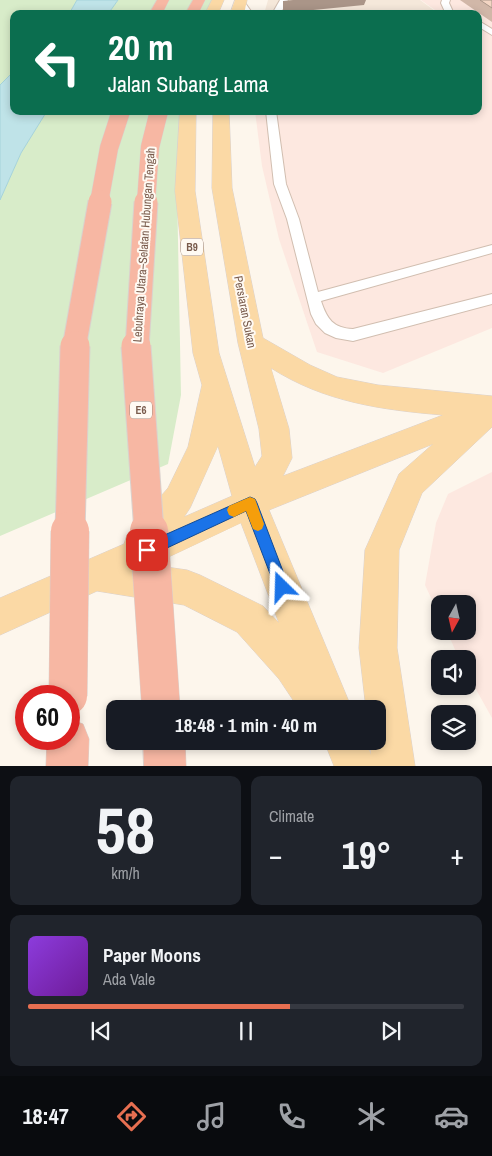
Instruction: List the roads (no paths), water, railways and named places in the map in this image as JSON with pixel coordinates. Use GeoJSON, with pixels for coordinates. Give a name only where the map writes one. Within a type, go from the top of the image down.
{"type":"FeatureCollection","features":[{"type":"Feature","properties":{"kind":"highway"},"geometry":{"type":"LineString","coordinates":[[68,685],[73,356],[109,148],[120,115]]}},
{"type":"Feature","properties":{"kind":"highway","name":"Lebuhraya Utara–Selatan Hubungan Tengah"},"geometry":{"type":"LineString","coordinates":[[158,115],[150,147],[136,340],[161,700]]}},
{"type":"Feature","properties":{"kind":"highway"},"geometry":{"type":"LineString","coordinates":[[68,750],[68,766]]}},
{"type":"Feature","properties":{"kind":"highway"},"geometry":{"type":"LineString","coordinates":[[164,750],[165,766]]}},
{"type":"Feature","properties":{"kind":"main road","name":"B9"},"geometry":{"type":"LineString","coordinates":[[188,115],[185,191],[206,353],[250,503],[328,700]]}},
{"type":"Feature","properties":{"kind":"main road","name":"Persiaran Sukan"},"geometry":{"type":"LineString","coordinates":[[221,115],[222,188],[251,343],[274,429],[277,458],[250,503]]}},
{"type":"Feature","properties":{"kind":"main road"},"geometry":{"type":"LineString","coordinates":[[251,343],[317,381],[358,392],[406,400],[492,408]]}},
{"type":"Feature","properties":{"kind":"main road"},"geometry":{"type":"LineString","coordinates":[[130,558],[179,498],[203,448],[215,382]]}},
{"type":"Feature","properties":{"kind":"main road"},"geometry":{"type":"LineString","coordinates":[[0,617],[250,503],[492,408]]}},
{"type":"Feature","properties":{"kind":"main road"},"geometry":{"type":"LineString","coordinates":[[394,766],[378,648],[382,550],[410,484],[492,408]]}},
{"type":"Feature","properties":{"kind":"main road"},"geometry":{"type":"LineString","coordinates":[[96,573],[187,588],[250,619],[293,665],[316,700]]}},
{"type":"Feature","properties":{"kind":"lane"},"geometry":{"type":"LineString","coordinates":[[271,115],[280,184],[293,219],[319,319],[332,331],[353,335],[492,299]]}},
{"type":"Feature","properties":{"kind":"lane"},"geometry":{"type":"LineString","coordinates":[[313,298],[492,249]]}},
{"type":"Feature","properties":{"kind":"water"},"geometry":{"type":"Polygon","coordinates":[[[77,0],[118,0],[111,10],[71,10],[77,0]]]}},
{"type":"Feature","properties":{"kind":"water"},"geometry":{"type":"Polygon","coordinates":[[[10,75],[10,115],[45,115],[21,153],[0,200],[0,85],[10,75]]]}}]}
